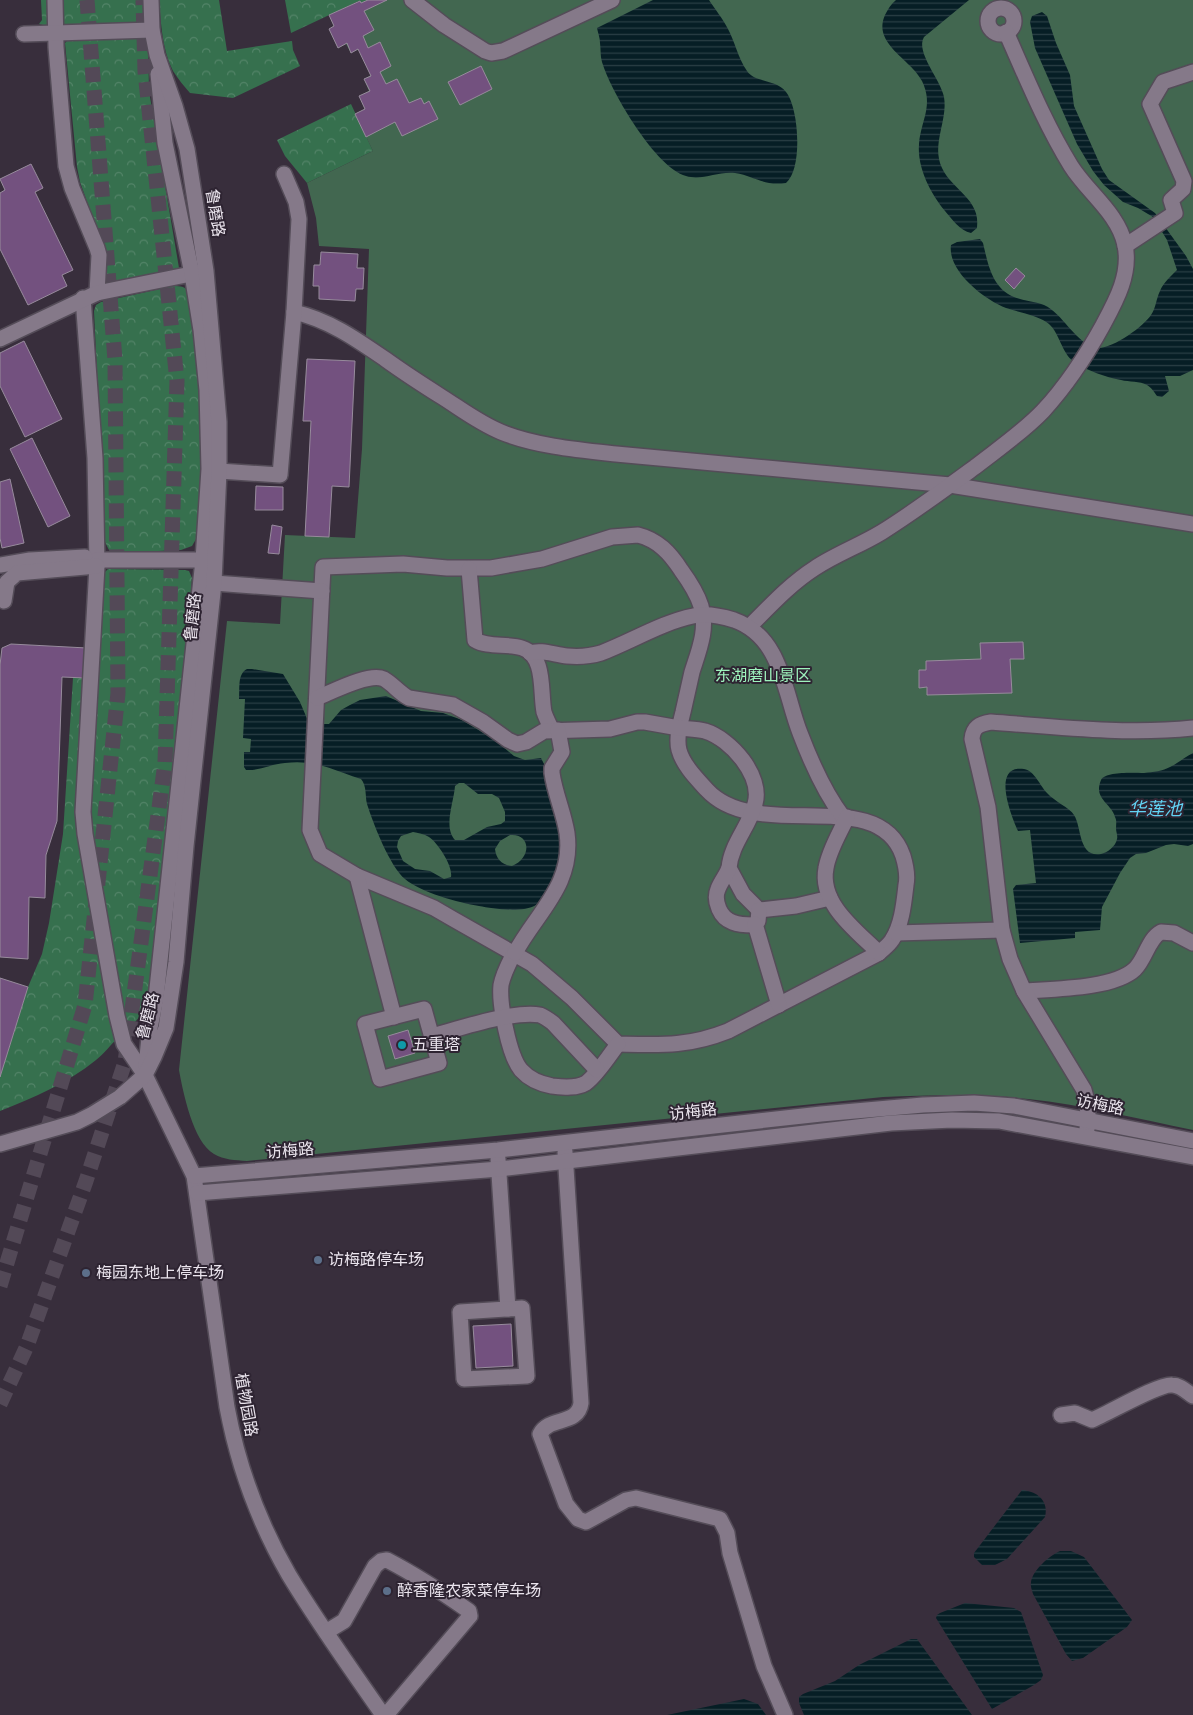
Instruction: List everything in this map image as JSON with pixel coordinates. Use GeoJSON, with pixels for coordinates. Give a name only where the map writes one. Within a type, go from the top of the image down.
{"type":"FeatureCollection","features":[{"type":"Feature","properties":{"kind":"street","name":"植物园路"},"geometry":{"type":"LineString","coordinates":[[56,0],[56,40],[66,166],[72,188],[98,248],[99,255],[90,296],[97,561],[83,812],[85,834],[117,1016],[124,1044],[145,1075],[194,1176],[227,1407],[240,1463],[260,1516],[285,1567],[326,1632],[385,1715]]}},
{"type":"Feature","properties":{"kind":"street","name":"鲁磨路"},"geometry":{"type":"LineString","coordinates":[[0,1144],[77,1122],[120,1097],[145,1075],[161,1042],[170,1010],[214,583],[209,560],[220,471],[217,383],[199,273],[187,149],[175,106],[157,55],[152,30],[151,0]]}},
{"type":"Feature","properties":{"kind":"street"},"geometry":{"type":"LineString","coordinates":[[412,0],[444,25],[491,53],[503,51],[612,0]]}},
{"type":"Feature","properties":{"kind":"street"},"geometry":{"type":"LineString","coordinates":[[24,34],[56,40],[152,30]]}},
{"type":"Feature","properties":{"kind":"street"},"geometry":{"type":"LineString","coordinates":[[749,627],[787,589],[805,575],[828,560],[884,531],[1022,431],[1043,410],[1074,373],[1110,312],[1123,282],[1126,263],[1122,235],[1098,199],[1084,185],[1070,165],[1006,32]]}},
{"type":"Feature","properties":{"kind":"street"},"geometry":{"type":"LineString","coordinates":[[1125,246],[1175,213],[1171,200],[1183,189],[1184,181],[1150,104],[1163,82],[1193,72]]}},
{"type":"Feature","properties":{"kind":"street"},"geometry":{"type":"LineString","coordinates":[[220,471],[280,475],[294,312],[299,214],[284,174]]}},
{"type":"Feature","properties":{"kind":"street"},"geometry":{"type":"LineString","coordinates":[[0,339],[90,296],[199,273],[201,330],[209,432],[209,560],[145,1075]]}},
{"type":"Feature","properties":{"kind":"street"},"geometry":{"type":"LineString","coordinates":[[294,312],[312,316],[328,323],[475,419],[500,432],[520,439],[616,454],[950,485],[1193,524]]}},
{"type":"Feature","properties":{"kind":"street"},"geometry":{"type":"LineString","coordinates":[[638,536],[657,542],[667,551],[689,581],[697,595],[703,614],[703,638],[692,673],[679,728],[679,750],[685,762],[697,779],[719,801],[734,809],[788,816],[861,819],[874,824],[892,836],[900,849],[908,876],[896,933],[891,941],[879,953],[868,960],[728,1031],[705,1039],[676,1045],[618,1044],[561,988],[532,964],[434,908],[357,876],[320,854],[310,830],[323,567],[403,564],[469,568],[491,568],[520,564],[576,550],[612,538],[638,536]]}},
{"type":"Feature","properties":{"kind":"street"},"geometry":{"type":"LineString","coordinates":[[0,565],[30,560],[209,560]]}},
{"type":"Feature","properties":{"kind":"street"},"geometry":{"type":"LineString","coordinates":[[4,601],[7,582],[17,573],[97,561]]}},
{"type":"Feature","properties":{"kind":"street"},"geometry":{"type":"LineString","coordinates":[[469,568],[475,640],[484,643],[521,647],[530,653],[536,661],[541,676],[545,713],[555,730],[562,752],[552,768],[552,773],[567,832],[567,860],[554,896],[528,930],[514,953],[502,983],[501,1001],[510,1044],[521,1070],[530,1078],[548,1085],[575,1086],[586,1083],[618,1044]]}},
{"type":"Feature","properties":{"kind":"street"},"geometry":{"type":"LineString","coordinates":[[214,583],[322,591]]}},
{"type":"Feature","properties":{"kind":"street"},"geometry":{"type":"LineString","coordinates":[[530,653],[535,651],[567,656],[599,654],[676,621],[703,614],[730,619],[749,627],[763,638],[776,661],[806,748],[833,804],[845,817]]}},
{"type":"Feature","properties":{"kind":"street"},"geometry":{"type":"LineString","coordinates":[[316,698],[368,678],[381,678],[409,698],[447,702],[484,722],[512,742],[522,744],[541,732],[610,729],[637,722],[700,730],[712,734],[740,754],[755,784],[756,799],[752,812],[732,851],[730,876],[718,888],[716,895],[717,905],[721,914],[724,918],[734,923],[752,926],[757,917],[830,898]]}},
{"type":"Feature","properties":{"kind":"street"},"geometry":{"type":"LineString","coordinates":[[1086,1137],[1088,1121],[1087,1100],[1084,1090],[1024,991],[1010,959],[1002,930],[988,807],[972,739],[973,732],[975,728],[991,722],[1104,730],[1145,731],[1193,728]]}},
{"type":"Feature","properties":{"kind":"street"},"geometry":{"type":"LineString","coordinates":[[845,817],[826,868],[826,884],[830,898],[841,914],[879,953]]}},
{"type":"Feature","properties":{"kind":"street"},"geometry":{"type":"LineString","coordinates":[[357,876],[394,1017]]}},
{"type":"Feature","properties":{"kind":"street"},"geometry":{"type":"LineString","coordinates":[[730,876],[748,900],[757,917],[779,1005]]}},
{"type":"Feature","properties":{"kind":"street"},"geometry":{"type":"LineString","coordinates":[[896,933],[1002,930]]}},
{"type":"Feature","properties":{"kind":"street"},"geometry":{"type":"LineString","coordinates":[[1024,991],[1064,989],[1106,982],[1125,976],[1137,967],[1152,940],[1161,932],[1174,933],[1193,943]]}},
{"type":"Feature","properties":{"kind":"street"},"geometry":{"type":"LineString","coordinates":[[424,1009],[432,1036],[438,1063],[380,1079],[365,1024],[424,1009]]}},
{"type":"Feature","properties":{"kind":"street"},"geometry":{"type":"LineString","coordinates":[[432,1036],[504,1017],[534,1015],[546,1018],[597,1070]]}},
{"type":"Feature","properties":{"kind":"street","name":"访梅路"},"geometry":{"type":"LineString","coordinates":[[194,1176],[498,1150],[889,1107],[974,1103],[1037,1110],[1193,1141]]}},
{"type":"Feature","properties":{"kind":"street"},"geometry":{"type":"LineString","coordinates":[[889,1107],[890,1123]]}},
{"type":"Feature","properties":{"kind":"street","name":"访梅路"},"geometry":{"type":"LineString","coordinates":[[197,1193],[499,1169],[890,1123],[952,1120],[999,1121],[1193,1157]]}},
{"type":"Feature","properties":{"kind":"street"},"geometry":{"type":"LineString","coordinates":[[564,1143],[581,1403],[577,1414],[568,1420],[544,1427],[540,1434],[566,1504],[578,1519],[586,1522],[626,1500],[636,1498],[720,1519],[727,1533],[730,1553],[764,1666],[785,1715]]}},
{"type":"Feature","properties":{"kind":"street"},"geometry":{"type":"LineString","coordinates":[[498,1150],[508,1309]]}},
{"type":"Feature","properties":{"kind":"street"},"geometry":{"type":"LineString","coordinates":[[522,1308],[527,1376],[464,1380],[460,1312],[508,1309],[522,1308]]}},
{"type":"Feature","properties":{"kind":"street"},"geometry":{"type":"LineString","coordinates":[[1061,1415],[1075,1413],[1092,1420],[1154,1390],[1169,1385],[1178,1386],[1193,1396]]}},
{"type":"Feature","properties":{"kind":"street"},"geometry":{"type":"LineString","coordinates":[[326,1632],[344,1621],[375,1566],[384,1560],[419,1577],[469,1611],[470,1616],[385,1715]]}},
{"type":"Feature","properties":{"kind":"green space"},"geometry":{"type":"Polygon","coordinates":[[[41,0],[144,0],[145,20],[138,23],[113,26],[43,25],[39,24],[42,20],[41,0]]]}},
{"type":"Feature","properties":{"kind":"green space"},"geometry":{"type":"Polygon","coordinates":[[[159,0],[219,0],[227,51],[292,41],[293,50],[300,66],[233,98],[190,93],[173,71],[166,54],[159,0]]]}},
{"type":"Feature","properties":{"kind":"green space"},"geometry":{"type":"Polygon","coordinates":[[[285,0],[368,0],[361,3],[359,1],[291,33],[285,0]]]}},
{"type":"Feature","properties":{"kind":"green space","name":"东湖磨山景区"},"geometry":{"type":"Polygon","coordinates":[[[368,0],[1193,0],[1193,1130],[1049,1102],[1010,1097],[937,1095],[883,1097],[247,1161],[230,1159],[214,1154],[200,1139],[190,1116],[179,1070],[227,621],[280,624],[285,535],[355,538],[362,449],[369,249],[319,246],[316,218],[307,183],[373,151],[355,114],[365,109],[359,96],[369,91],[364,79],[371,75],[359,49],[351,53],[346,44],[338,48],[329,29],[334,26],[329,15],[360,1],[361,3],[368,0]]]}},
{"type":"Feature","properties":{"kind":"green space"},"geometry":{"type":"Polygon","coordinates":[[[142,37],[148,39],[149,91],[179,268],[178,270],[107,284],[105,282],[107,267],[105,252],[80,182],[77,167],[65,43],[67,41],[142,37]]]}},
{"type":"Feature","properties":{"kind":"green space"},"geometry":{"type":"Polygon","coordinates":[[[351,104],[373,151],[307,183],[285,156],[277,140],[351,104]]]}},
{"type":"Feature","properties":{"kind":"green space"},"geometry":{"type":"Polygon","coordinates":[[[173,286],[183,287],[189,294],[198,361],[203,448],[196,539],[192,546],[181,550],[113,553],[105,542],[94,311],[96,305],[101,302],[173,286]]]}},
{"type":"Feature","properties":{"kind":"green space"},"geometry":{"type":"Polygon","coordinates":[[[108,569],[185,570],[189,571],[192,578],[178,735],[148,1004],[142,1014],[99,1058],[74,1076],[50,1089],[0,1111],[0,1077],[28,987],[42,954],[49,923],[63,834],[73,678],[97,678],[103,574],[108,569]]]}},
{"type":"Feature","properties":{"kind":"water"},"geometry":{"type":"Polygon","coordinates":[[[653,0],[709,0],[726,25],[747,71],[755,78],[777,85],[786,92],[794,111],[797,152],[795,165],[786,183],[765,182],[735,173],[698,177],[686,176],[674,170],[649,145],[625,110],[608,77],[601,59],[600,39],[597,28],[653,0]]]}},
{"type":"Feature","properties":{"kind":"water"},"geometry":{"type":"Polygon","coordinates":[[[896,0],[969,0],[924,37],[922,43],[926,58],[944,97],[944,115],[938,150],[939,159],[947,176],[975,209],[977,228],[971,233],[960,227],[945,211],[930,189],[920,162],[920,135],[927,106],[925,90],[917,73],[888,43],[882,25],[885,15],[896,0]]]}},
{"type":"Feature","properties":{"kind":"water"},"geometry":{"type":"Polygon","coordinates":[[[1042,12],[1047,16],[1070,75],[1074,106],[1102,169],[1109,180],[1155,213],[1186,256],[1193,269],[1193,370],[1180,376],[1165,376],[1169,391],[1162,397],[1157,396],[1150,387],[1144,384],[1103,375],[1074,362],[1066,353],[1049,324],[1035,316],[997,304],[978,291],[961,274],[951,255],[951,245],[957,242],[980,239],[983,243],[992,274],[1001,288],[1014,297],[1044,305],[1051,309],[1086,343],[1099,348],[1125,338],[1147,320],[1153,312],[1161,288],[1177,270],[1167,240],[1153,217],[1123,202],[1104,185],[1077,144],[1035,48],[1030,22],[1032,16],[1042,12]]]}},
{"type":"Feature","properties":{"kind":"water"},"geometry":{"type":"Polygon","coordinates":[[[252,669],[283,674],[311,724],[329,724],[341,710],[360,700],[386,696],[421,711],[443,713],[462,720],[495,740],[514,756],[525,760],[541,758],[545,766],[555,807],[561,852],[560,866],[556,878],[543,899],[538,904],[524,909],[508,910],[451,900],[420,888],[405,879],[394,865],[373,822],[367,804],[366,791],[361,779],[324,766],[295,762],[246,770],[244,767],[244,752],[250,752],[251,739],[243,738],[245,699],[239,699],[240,682],[244,671],[252,669]],[[459,783],[455,786],[449,821],[455,840],[464,840],[487,827],[501,824],[505,821],[505,812],[499,798],[492,794],[478,794],[464,783],[459,783]],[[413,832],[401,836],[397,847],[403,861],[415,869],[430,871],[444,879],[451,877],[450,867],[444,855],[437,844],[429,837],[413,832]],[[510,835],[500,841],[495,849],[498,859],[502,863],[512,866],[523,858],[526,847],[522,838],[517,835],[510,835]]]}},
{"type":"Feature","properties":{"kind":"water","name":"华莲池"},"geometry":{"type":"Polygon","coordinates":[[[1193,753],[1193,844],[1188,846],[1166,845],[1146,853],[1136,854],[1130,858],[1102,907],[1100,930],[1075,932],[1075,938],[1020,943],[1013,889],[1016,885],[1036,883],[1030,830],[1018,831],[1015,824],[1006,793],[1008,775],[1014,770],[1028,770],[1047,793],[1074,815],[1084,847],[1094,854],[1101,854],[1113,847],[1117,837],[1116,818],[1099,792],[1101,780],[1108,775],[1114,774],[1158,771],[1173,765],[1193,753]]]}},
{"type":"Feature","properties":{"kind":"water"},"geometry":{"type":"Polygon","coordinates":[[[1022,1490],[1032,1492],[1041,1498],[1045,1506],[1045,1517],[1007,1559],[995,1565],[982,1565],[974,1557],[974,1553],[1022,1490]]]}},
{"type":"Feature","properties":{"kind":"water"},"geometry":{"type":"Polygon","coordinates":[[[1060,1551],[1071,1551],[1084,1557],[1132,1620],[1127,1627],[1083,1658],[1072,1661],[1066,1654],[1033,1594],[1031,1585],[1032,1577],[1038,1568],[1051,1556],[1060,1551]]]}},
{"type":"Feature","properties":{"kind":"water"},"geometry":{"type":"Polygon","coordinates":[[[965,1603],[1014,1608],[1021,1612],[1043,1675],[1041,1680],[1034,1685],[992,1709],[936,1618],[940,1613],[965,1603]]]}},
{"type":"Feature","properties":{"kind":"water"},"geometry":{"type":"Polygon","coordinates":[[[911,1639],[917,1639],[972,1715],[804,1715],[799,1703],[799,1697],[803,1694],[835,1681],[859,1665],[911,1639]]]}},
{"type":"Feature","properties":{"kind":"water"},"geometry":{"type":"Polygon","coordinates":[[[744,1699],[758,1704],[766,1715],[667,1715],[744,1699]]]}},
{"type":"Feature","properties":{"kind":"building"},"geometry":{"type":"Polygon","coordinates":[[[368,0],[387,0],[364,11],[374,30],[363,36],[368,48],[380,42],[391,66],[380,72],[386,84],[397,79],[409,103],[421,98],[424,104],[429,101],[438,119],[402,136],[395,122],[366,137],[355,114],[365,109],[359,96],[370,91],[364,79],[371,76],[358,49],[351,53],[347,43],[338,48],[329,29],[334,26],[329,15],[360,1],[361,3],[368,0]]]}},
{"type":"Feature","properties":{"kind":"building"},"geometry":{"type":"Polygon","coordinates":[[[481,66],[492,89],[460,105],[448,82],[481,66]]]}},
{"type":"Feature","properties":{"kind":"building"},"geometry":{"type":"Polygon","coordinates":[[[31,164],[43,188],[35,192],[73,270],[62,275],[67,286],[28,305],[0,249],[0,193],[5,190],[0,179],[31,164]]]}},
{"type":"Feature","properties":{"kind":"building"},"geometry":{"type":"Polygon","coordinates":[[[321,252],[358,254],[357,268],[364,268],[363,289],[356,289],[355,301],[319,299],[319,286],[313,286],[314,265],[320,265],[321,252]]]}},
{"type":"Feature","properties":{"kind":"building"},"geometry":{"type":"Polygon","coordinates":[[[1016,268],[1025,276],[1014,289],[1005,280],[1016,268]]]}},
{"type":"Feature","properties":{"kind":"building"},"geometry":{"type":"Polygon","coordinates":[[[24,341],[62,419],[25,437],[0,386],[0,353],[24,341]]]}},
{"type":"Feature","properties":{"kind":"building"},"geometry":{"type":"Polygon","coordinates":[[[307,359],[355,361],[349,487],[332,486],[329,537],[305,536],[311,421],[303,421],[307,359]]]}},
{"type":"Feature","properties":{"kind":"building"},"geometry":{"type":"Polygon","coordinates":[[[32,438],[70,516],[48,527],[10,449],[32,438]]]}},
{"type":"Feature","properties":{"kind":"building"},"geometry":{"type":"Polygon","coordinates":[[[10,479],[24,543],[2,548],[0,538],[0,482],[10,479]]]}},
{"type":"Feature","properties":{"kind":"building"},"geometry":{"type":"Polygon","coordinates":[[[256,486],[283,487],[283,510],[255,510],[256,486]]]}},
{"type":"Feature","properties":{"kind":"building"},"geometry":{"type":"Polygon","coordinates":[[[272,525],[282,527],[279,554],[268,553],[272,525]]]}},
{"type":"Feature","properties":{"kind":"building"},"geometry":{"type":"Polygon","coordinates":[[[1023,642],[1024,659],[1010,659],[1012,693],[927,695],[927,687],[919,688],[919,670],[926,670],[926,661],[981,659],[980,643],[1023,642]]]}},
{"type":"Feature","properties":{"kind":"building"},"geometry":{"type":"Polygon","coordinates":[[[11,644],[87,648],[86,678],[62,677],[57,821],[46,855],[45,898],[29,897],[28,959],[0,957],[0,665],[2,648],[11,644]]]}},
{"type":"Feature","properties":{"kind":"building"},"geometry":{"type":"Polygon","coordinates":[[[0,978],[28,987],[0,1077],[0,978]]]}},
{"type":"Feature","properties":{"kind":"building","name":"五重塔"},"geometry":{"type":"Polygon","coordinates":[[[408,1030],[415,1053],[395,1059],[388,1036],[408,1030]]]}},
{"type":"Feature","properties":{"kind":"building"},"geometry":{"type":"Polygon","coordinates":[[[511,1324],[513,1366],[476,1368],[473,1326],[511,1324]]]}},
{"type":"Feature","properties":{"kind":"tunnel"},"geometry":{"type":"LineString","coordinates":[[0,1286],[85,1005],[118,693],[115,360],[87,0]]}},
{"type":"Feature","properties":{"kind":"tunnel"},"geometry":{"type":"LineString","coordinates":[[0,1404],[27,1346],[86,1181],[125,1062],[165,763],[177,381],[145,71],[143,0]]}},
{"type":"Feature","properties":{"kind":"place","name":"五重塔"},"geometry":{"type":"Point","coordinates":[402,1045]}},
{"type":"Feature","properties":{"kind":"place","name":"访梅路停车场"},"geometry":{"type":"Point","coordinates":[318,1260]}},
{"type":"Feature","properties":{"kind":"place","name":"梅园东地上停车场"},"geometry":{"type":"Point","coordinates":[86,1273]}},
{"type":"Feature","properties":{"kind":"place","name":"醉香隆农家菜停车场"},"geometry":{"type":"Point","coordinates":[387,1591]}}]}
